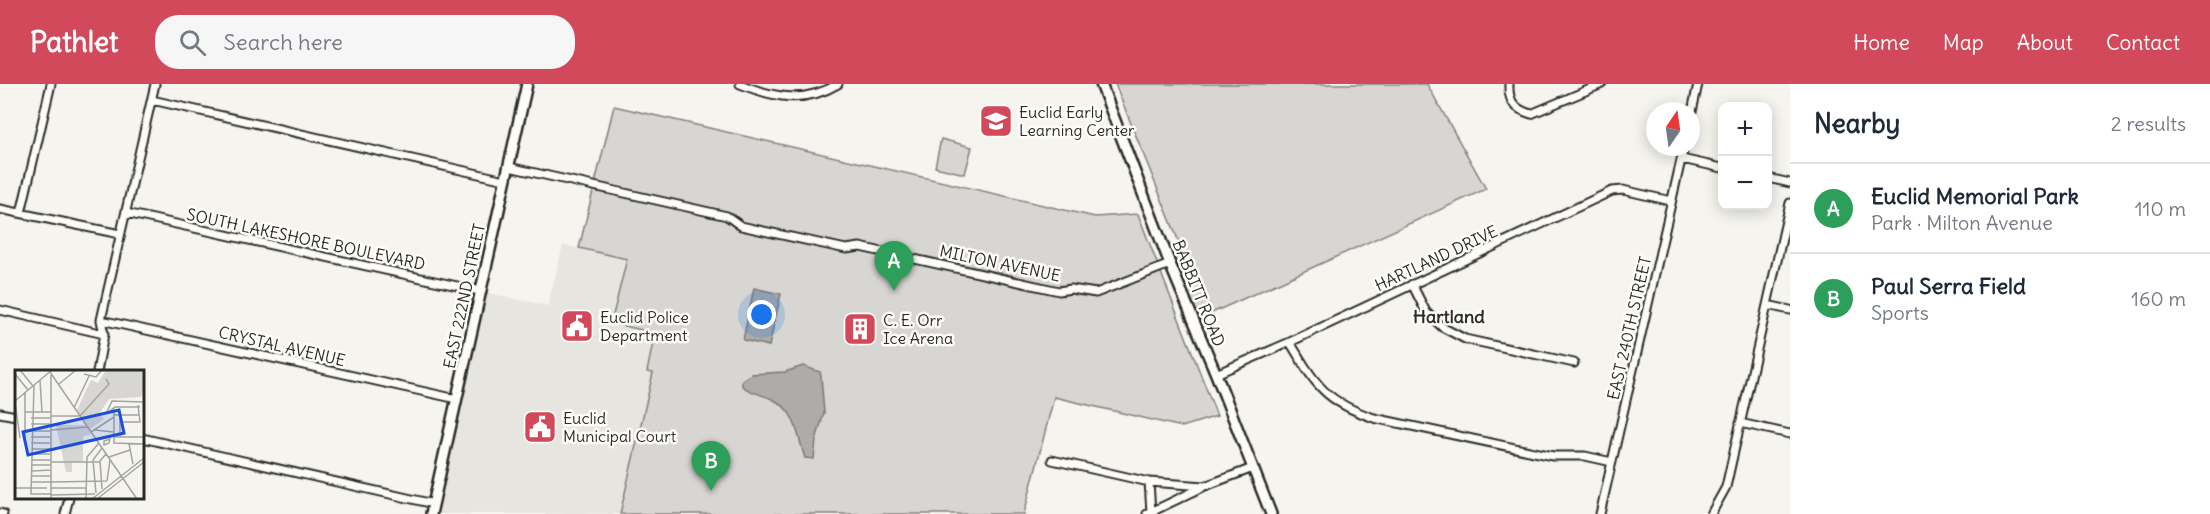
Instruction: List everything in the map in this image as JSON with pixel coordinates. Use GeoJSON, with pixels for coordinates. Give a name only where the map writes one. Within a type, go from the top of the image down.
{"type":"FeatureCollection","features":[{"type":"Feature","properties":{"kind":"main road","name":"EAST 222ND STREET"},"geometry":{"type":"LineString","coordinates":[[431,514],[527,84]]}},
{"type":"Feature","properties":{"kind":"main road","name":"BABBITT ROAD"},"geometry":{"type":"LineString","coordinates":[[1101,84],[1170,264],[1271,514]]}},
{"type":"Feature","properties":{"kind":"street"},"geometry":{"type":"LineString","coordinates":[[21,213],[51,84]]}},
{"type":"Feature","properties":{"kind":"street"},"geometry":{"type":"LineString","coordinates":[[97,370],[104,334],[101,320],[155,84]]}},
{"type":"Feature","properties":{"kind":"street"},"geometry":{"type":"LineString","coordinates":[[740,84],[764,93],[798,98],[826,91],[838,84]]}},
{"type":"Feature","properties":{"kind":"street"},"geometry":{"type":"LineString","coordinates":[[1509,84],[1512,105],[1520,111],[1531,114],[1602,84]]}},
{"type":"Feature","properties":{"kind":"street"},"geometry":{"type":"LineString","coordinates":[[1694,102],[1698,84]]}},
{"type":"Feature","properties":{"kind":"street"},"geometry":{"type":"LineString","coordinates":[[152,100],[506,180]]}},
{"type":"Feature","properties":{"kind":"street","name":"EAST 240TH STREET"},"geometry":{"type":"LineString","coordinates":[[1599,514],[1682,156]]}},
{"type":"Feature","properties":{"kind":"street"},"geometry":{"type":"LineString","coordinates":[[1682,159],[1718,167]]}},
{"type":"Feature","properties":{"kind":"street","name":"MILTON AVENUE"},"geometry":{"type":"LineString","coordinates":[[509,167],[727,216],[741,226],[846,249],[860,247],[1059,291],[1071,289],[1096,293],[1170,264]]}},
{"type":"Feature","properties":{"kind":"street"},"geometry":{"type":"LineString","coordinates":[[1772,179],[1790,183]]}},
{"type":"Feature","properties":{"kind":"street","name":"HARTLAND DRIVE"},"geometry":{"type":"LineString","coordinates":[[1216,374],[1290,342],[1612,190],[1623,190],[1671,201]]}},
{"type":"Feature","properties":{"kind":"street"},"geometry":{"type":"LineString","coordinates":[[1711,514],[1725,487],[1790,203]]}},
{"type":"Feature","properties":{"kind":"street"},"geometry":{"type":"LineString","coordinates":[[0,209],[120,234]]}},
{"type":"Feature","properties":{"kind":"street","name":"SOUTH LAKESHORE BOULEVARD"},"geometry":{"type":"LineString","coordinates":[[126,213],[480,291]]}},
{"type":"Feature","properties":{"kind":"street"},"geometry":{"type":"LineString","coordinates":[[1412,284],[1426,312],[1442,327],[1465,339],[1575,363]]}},
{"type":"Feature","properties":{"kind":"street"},"geometry":{"type":"LineString","coordinates":[[1767,305],[1790,310]]}},
{"type":"Feature","properties":{"kind":"street"},"geometry":{"type":"LineString","coordinates":[[0,310],[104,334]]}},
{"type":"Feature","properties":{"kind":"street","name":"CRYSTAL AVENUE"},"geometry":{"type":"LineString","coordinates":[[101,320],[457,399]]}},
{"type":"Feature","properties":{"kind":"street"},"geometry":{"type":"LineString","coordinates":[[1290,342],[1317,386],[1333,400],[1353,411],[1374,418],[1553,456],[1585,456],[1612,462]]}},
{"type":"Feature","properties":{"kind":"street"},"geometry":{"type":"LineString","coordinates":[[0,413],[15,416]]}},
{"type":"Feature","properties":{"kind":"street"},"geometry":{"type":"LineString","coordinates":[[1740,423],[1790,434]]}},
{"type":"Feature","properties":{"kind":"street"},"geometry":{"type":"LineString","coordinates":[[144,438],[434,504]]}},
{"type":"Feature","properties":{"kind":"street"},"geometry":{"type":"LineString","coordinates":[[1052,460],[1149,482],[1205,486]]}},
{"type":"Feature","properties":{"kind":"street"},"geometry":{"type":"LineString","coordinates":[[1149,482],[1149,513],[1205,486],[1252,468]]}},
{"type":"Feature","properties":{"kind":"street"},"geometry":{"type":"LineString","coordinates":[[65,514],[69,499]]}},
{"type":"Feature","properties":{"kind":"shaded area"},"geometry":{"type":"Polygon","coordinates":[[[1115,84],[1427,84],[1486,189],[1194,321],[1167,254],[1181,247],[1115,84]]]}},
{"type":"Feature","properties":{"kind":"shaded area"},"geometry":{"type":"Polygon","coordinates":[[[614,106],[1095,217],[1138,214],[1217,416],[1182,427],[1054,397],[1024,514],[620,514],[653,373],[647,372],[655,333],[611,323],[627,259],[579,248],[614,106]]]}},
{"type":"Feature","properties":{"kind":"shaded area"},"geometry":{"type":"Polygon","coordinates":[[[941,139],[972,147],[965,174],[935,167],[941,139]]]}},
{"type":"Feature","properties":{"kind":"shaded area"},"geometry":{"type":"Polygon","coordinates":[[[563,245],[627,259],[656,333],[647,371],[653,373],[620,514],[431,514],[480,291],[548,306],[563,245]]]}},
{"type":"Feature","properties":{"kind":"shaded area"},"geometry":{"type":"Polygon","coordinates":[[[754,288],[781,294],[769,346],[743,340],[754,288]]]}},
{"type":"Feature","properties":{"kind":"shaded area"},"geometry":{"type":"Polygon","coordinates":[[[803,366],[820,372],[821,376],[824,413],[816,440],[814,459],[805,458],[795,424],[787,410],[772,399],[742,386],[742,381],[751,374],[785,372],[803,366]]]}},
{"type":"Feature","properties":{"kind":"place","name":"Euclid Early Learning Center"},"geometry":{"type":"Point","coordinates":[996,121]}},
{"type":"Feature","properties":{"kind":"place","name":"Euclid Memorial Park"},"geometry":{"type":"Point","coordinates":[894,291]}},
{"type":"Feature","properties":{"kind":"place","name":"Euclid Police Department"},"geometry":{"type":"Point","coordinates":[577,326]}},
{"type":"Feature","properties":{"kind":"place","name":"C. E. Orr Ice Arena"},"geometry":{"type":"Point","coordinates":[860,329]}},
{"type":"Feature","properties":{"kind":"place","name":"Euclid Municipal Court"},"geometry":{"type":"Point","coordinates":[540,427]}},
{"type":"Feature","properties":{"kind":"place","name":"Paul Serra Field"},"geometry":{"type":"Point","coordinates":[711,491]}},
{"type":"Feature","properties":{"kind":"district","name":"Hartland"},"geometry":{"type":"Point","coordinates":[1449,316]}}]}
